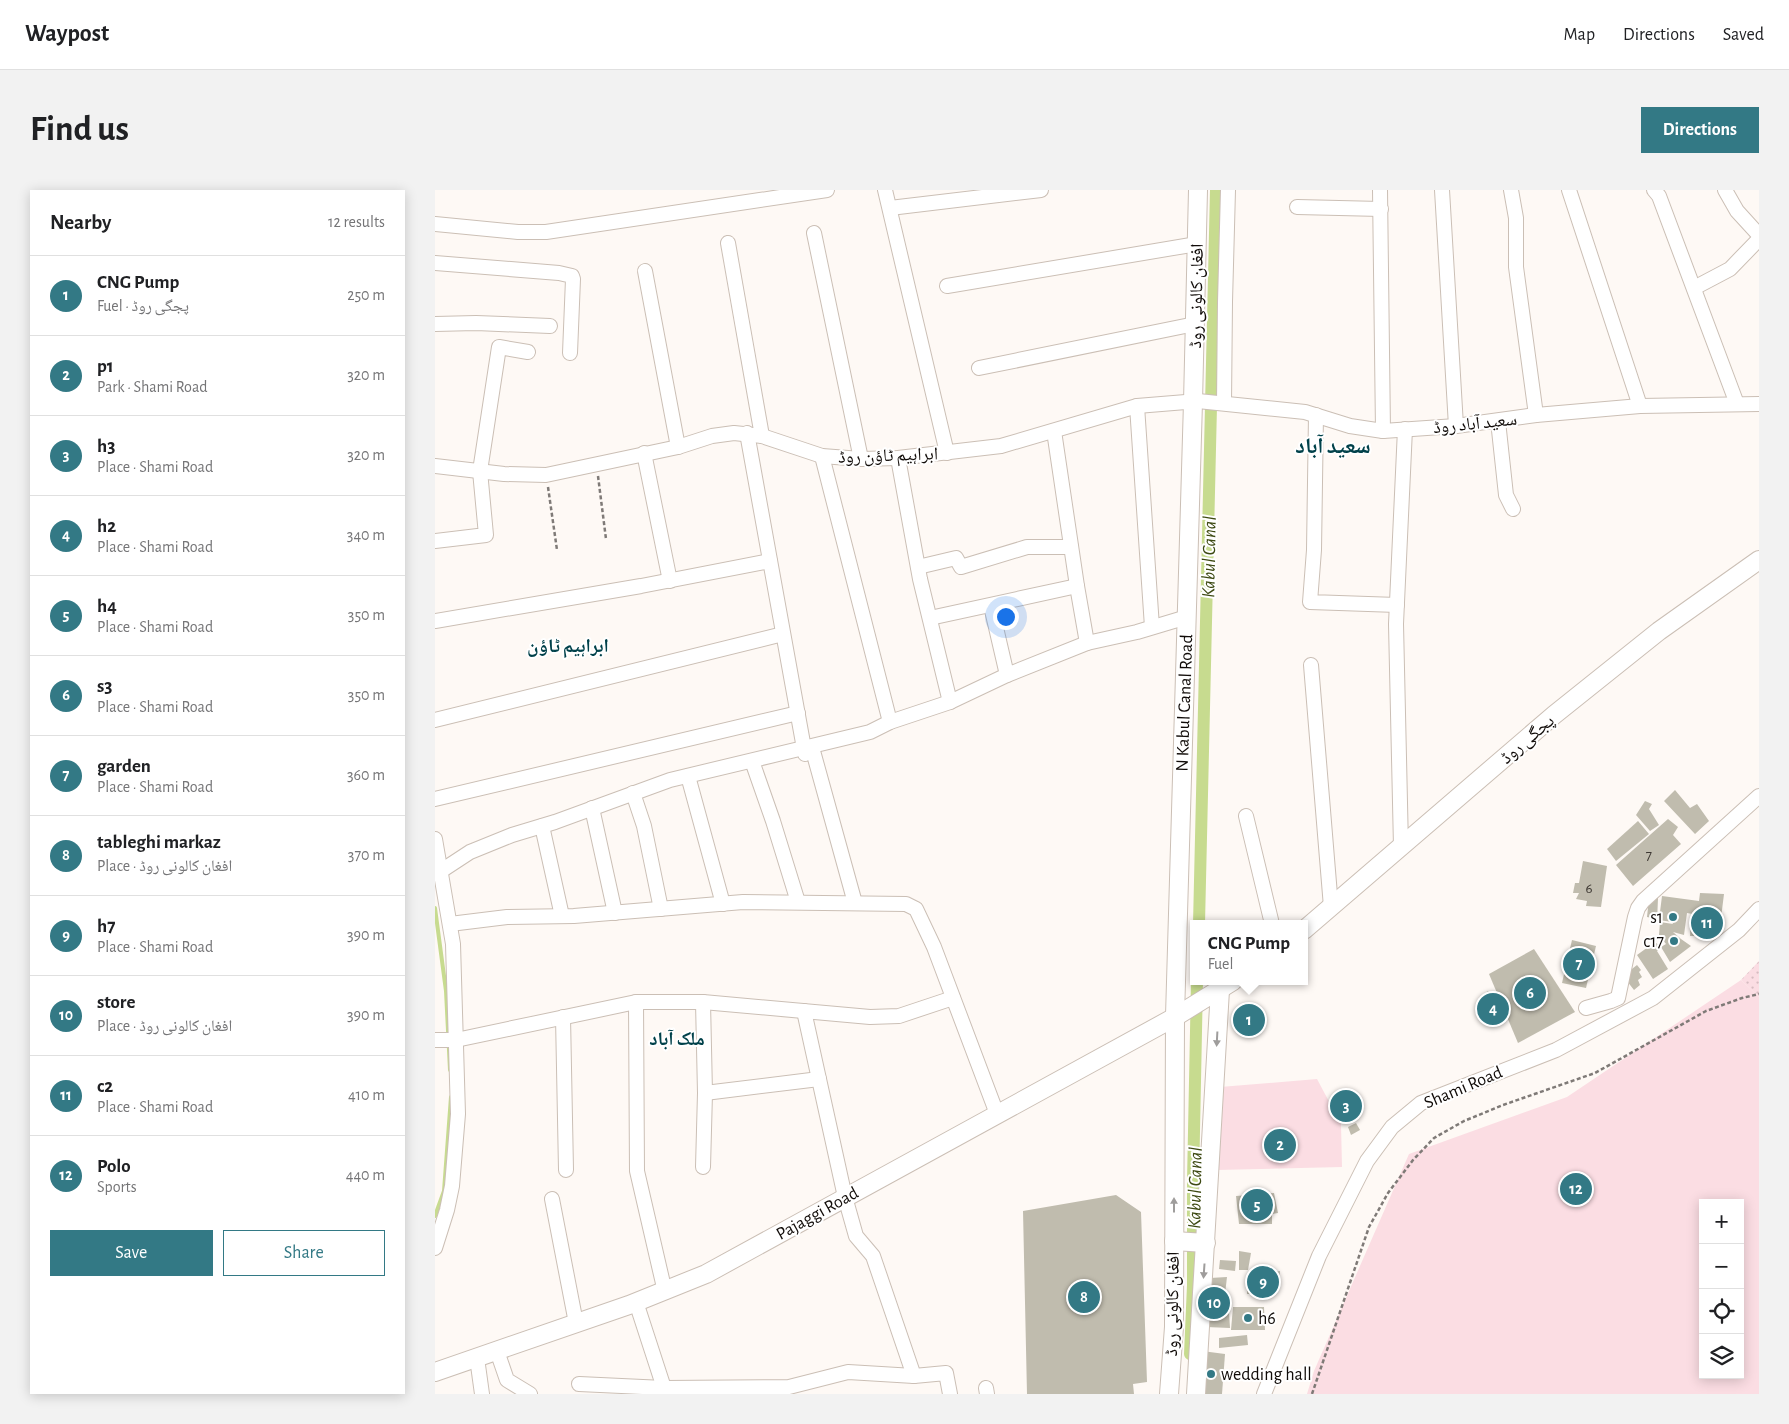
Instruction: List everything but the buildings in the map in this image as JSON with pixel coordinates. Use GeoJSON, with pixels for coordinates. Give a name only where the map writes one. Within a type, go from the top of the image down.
{"type":"FeatureCollection","features":[{"type":"Feature","properties":{"kind":"main road","name":"افغان کالونی روڈ"},"geometry":{"type":"LineString","coordinates":[[1196,401],[1195,324],[1198,190]]}},
{"type":"Feature","properties":{"kind":"main road","name":"N Kabul Canal Road"},"geometry":{"type":"LineString","coordinates":[[1177,1013],[1187,617],[1196,401]]}},
{"type":"Feature","properties":{"kind":"main road","name":"پجگی روڈ"},"geometry":{"type":"LineString","coordinates":[[1308,927],[1553,715],[1659,632],[1759,560]]}},
{"type":"Feature","properties":{"kind":"main road"},"geometry":{"type":"LineString","coordinates":[[1177,1013],[1221,989]]}},
{"type":"Feature","properties":{"kind":"main road"},"geometry":{"type":"LineString","coordinates":[[1196,1394],[1189,1242],[1221,989]]}},
{"type":"Feature","properties":{"kind":"main road","name":"افغان کالونی روڈ"},"geometry":{"type":"LineString","coordinates":[[1169,1394],[1173,1326],[1189,1242],[1177,1013]]}},
{"type":"Feature","properties":{"kind":"main road","name":"Pajaggi Road"},"geometry":{"type":"LineString","coordinates":[[435,1372],[665,1292],[706,1274],[1177,1013]]}},
{"type":"Feature","properties":{"kind":"street"},"geometry":{"type":"LineString","coordinates":[[435,224],[518,232],[546,232],[827,190]]}},
{"type":"Feature","properties":{"kind":"street"},"geometry":{"type":"LineString","coordinates":[[885,190],[947,453]]}},
{"type":"Feature","properties":{"kind":"street"},"geometry":{"type":"LineString","coordinates":[[890,208],[1041,190]]}},
{"type":"Feature","properties":{"kind":"street"},"geometry":{"type":"LineString","coordinates":[[1224,403],[1229,190]]}},
{"type":"Feature","properties":{"kind":"street"},"geometry":{"type":"LineString","coordinates":[[1380,190],[1383,431]]}},
{"type":"Feature","properties":{"kind":"street"},"geometry":{"type":"LineString","coordinates":[[1442,190],[1456,426]]}},
{"type":"Feature","properties":{"kind":"street"},"geometry":{"type":"LineString","coordinates":[[1511,190],[1516,218],[1516,267],[1536,415]]}},
{"type":"Feature","properties":{"kind":"street"},"geometry":{"type":"LineString","coordinates":[[1569,190],[1640,406]]}},
{"type":"Feature","properties":{"kind":"street"},"geometry":{"type":"LineString","coordinates":[[1654,190],[1659,196],[1737,404]]}},
{"type":"Feature","properties":{"kind":"street"},"geometry":{"type":"LineString","coordinates":[[1725,190],[1737,211],[1759,235]]}},
{"type":"Feature","properties":{"kind":"street"},"geometry":{"type":"LineString","coordinates":[[1297,207],[1381,209]]}},
{"type":"Feature","properties":{"kind":"street"},"geometry":{"type":"LineString","coordinates":[[814,233],[861,458]]}},
{"type":"Feature","properties":{"kind":"street"},"geometry":{"type":"LineString","coordinates":[[1694,288],[1729,269],[1759,239]]}},
{"type":"Feature","properties":{"kind":"street"},"geometry":{"type":"LineString","coordinates":[[728,243],[762,436]]}},
{"type":"Feature","properties":{"kind":"street"},"geometry":{"type":"LineString","coordinates":[[947,286],[1197,244]]}},
{"type":"Feature","properties":{"kind":"street"},"geometry":{"type":"LineString","coordinates":[[435,263],[572,276],[570,353]]}},
{"type":"Feature","properties":{"kind":"street"},"geometry":{"type":"LineString","coordinates":[[645,271],[678,447]]}},
{"type":"Feature","properties":{"kind":"street"},"geometry":{"type":"LineString","coordinates":[[435,324],[476,322],[550,326]]}},
{"type":"Feature","properties":{"kind":"street"},"geometry":{"type":"LineString","coordinates":[[979,368],[1195,324]]}},
{"type":"Feature","properties":{"kind":"street"},"geometry":{"type":"LineString","coordinates":[[435,541],[486,535],[480,472],[499,347],[528,352]]}},
{"type":"Feature","properties":{"kind":"street","name":"سعید آباد روڈ"},"geometry":{"type":"LineString","coordinates":[[1196,401],[1305,412],[1350,426],[1383,431],[1456,426],[1536,415],[1640,406],[1759,404]]}},
{"type":"Feature","properties":{"kind":"street","name":"ابراہیم ٹاؤن روڈ"},"geometry":{"type":"LineString","coordinates":[[435,466],[504,474],[546,475],[678,447],[711,436],[734,433],[762,436],[822,456],[899,458],[1001,446],[1137,406],[1196,401]]}},
{"type":"Feature","properties":{"kind":"street"},"geometry":{"type":"LineString","coordinates":[[1137,406],[1152,627]]}},
{"type":"Feature","properties":{"kind":"street"},"geometry":{"type":"LineString","coordinates":[[1316,415],[1315,550],[1309,602],[1397,605]]}},
{"type":"Feature","properties":{"kind":"street"},"geometry":{"type":"LineString","coordinates":[[1498,420],[1506,495],[1513,509]]}},
{"type":"Feature","properties":{"kind":"street"},"geometry":{"type":"LineString","coordinates":[[1401,847],[1396,624],[1405,430]]}},
{"type":"Feature","properties":{"kind":"street"},"geometry":{"type":"LineString","coordinates":[[1054,431],[1087,643]]}},
{"type":"Feature","properties":{"kind":"street"},"geometry":{"type":"LineString","coordinates":[[747,433],[805,754],[813,751],[855,903]]}},
{"type":"Feature","properties":{"kind":"street"},"geometry":{"type":"LineString","coordinates":[[645,453],[670,580]]}},
{"type":"Feature","properties":{"kind":"street"},"geometry":{"type":"LineString","coordinates":[[822,456],[890,722]]}},
{"type":"Feature","properties":{"kind":"street"},"geometry":{"type":"LineString","coordinates":[[899,458],[918,567],[950,702]]}},
{"type":"Feature","properties":{"kind":"street"},"geometry":{"type":"LineString","coordinates":[[918,567],[956,558],[961,567],[1027,547],[1071,547]]}},
{"type":"Feature","properties":{"kind":"street"},"geometry":{"type":"LineString","coordinates":[[435,621],[771,562]]}},
{"type":"Feature","properties":{"kind":"street"},"geometry":{"type":"LineString","coordinates":[[930,618],[1077,586]]}},
{"type":"Feature","properties":{"kind":"street"},"geometry":{"type":"LineString","coordinates":[[991,606],[1007,675]]}},
{"type":"Feature","properties":{"kind":"street"},"geometry":{"type":"LineString","coordinates":[[441,871],[470,852],[512,835],[670,780],[870,732],[890,722],[950,702],[1007,675],[1087,643],[1187,617]]}},
{"type":"Feature","properties":{"kind":"street"},"geometry":{"type":"LineString","coordinates":[[435,720],[783,634]]}},
{"type":"Feature","properties":{"kind":"street"},"geometry":{"type":"LineString","coordinates":[[1311,665],[1331,907]]}},
{"type":"Feature","properties":{"kind":"street"},"geometry":{"type":"LineString","coordinates":[[435,799],[798,713]]}},
{"type":"Feature","properties":{"kind":"street"},"geometry":{"type":"LineString","coordinates":[[752,761],[798,902]]}},
{"type":"Feature","properties":{"kind":"street"},"geometry":{"type":"LineString","coordinates":[[688,776],[723,904]]}},
{"type":"Feature","properties":{"kind":"street"},"geometry":{"type":"LineString","coordinates":[[633,793],[644,826],[661,909]]}},
{"type":"Feature","properties":{"kind":"street"},"geometry":{"type":"LineString","coordinates":[[1586,1008],[1618,998],[1635,918],[1638,908],[1643,901],[1759,796]]}},
{"type":"Feature","properties":{"kind":"street"},"geometry":{"type":"LineString","coordinates":[[592,808],[615,912]]}},
{"type":"Feature","properties":{"kind":"street"},"geometry":{"type":"LineString","coordinates":[[1246,816],[1271,920]]}},
{"type":"Feature","properties":{"kind":"street"},"geometry":{"type":"LineString","coordinates":[[542,826],[561,916]]}},
{"type":"Feature","properties":{"kind":"street"},"geometry":{"type":"LineString","coordinates":[[435,839],[453,944],[445,1040],[458,1114],[453,1174],[447,1210],[435,1248]]}},
{"type":"Feature","properties":{"kind":"street"},"geometry":{"type":"LineString","coordinates":[[450,924],[507,917],[561,916],[743,902],[906,904],[916,909],[934,947],[997,1114]]}},
{"type":"Feature","properties":{"kind":"street","name":"Shami Road"},"geometry":{"type":"LineString","coordinates":[[1264,1394],[1319,1256],[1367,1161],[1392,1127],[1421,1103],[1555,1050],[1653,998],[1739,930],[1759,909]]}},
{"type":"Feature","properties":{"kind":"street"},"geometry":{"type":"LineString","coordinates":[[445,1040],[636,1002],[703,1002],[870,1017],[899,1016],[953,998]]}},
{"type":"Feature","properties":{"kind":"street"},"geometry":{"type":"LineString","coordinates":[[636,1002],[637,1171],[665,1292]]}},
{"type":"Feature","properties":{"kind":"street"},"geometry":{"type":"LineString","coordinates":[[703,1002],[705,1093],[703,1167]]}},
{"type":"Feature","properties":{"kind":"street"},"geometry":{"type":"LineString","coordinates":[[804,1011],[845,1197],[856,1236],[873,1256],[914,1376]]}},
{"type":"Feature","properties":{"kind":"street"},"geometry":{"type":"LineString","coordinates":[[563,1017],[566,1170]]}},
{"type":"Feature","properties":{"kind":"street"},"geometry":{"type":"LineString","coordinates":[[705,1093],[819,1079]]}},
{"type":"Feature","properties":{"kind":"street"},"geometry":{"type":"LineString","coordinates":[[552,1200],[576,1323]]}},
{"type":"Feature","properties":{"kind":"street"},"geometry":{"type":"LineString","coordinates":[[636,1302],[664,1388]]}},
{"type":"Feature","properties":{"kind":"street"},"geometry":{"type":"LineString","coordinates":[[497,1351],[507,1380],[530,1394]]}},
{"type":"Feature","properties":{"kind":"street"},"geometry":{"type":"LineString","coordinates":[[477,1358],[481,1394]]}},
{"type":"Feature","properties":{"kind":"street"},"geometry":{"type":"LineString","coordinates":[[579,1384],[664,1388],[789,1387],[849,1372],[914,1376],[946,1374],[950,1394]]}},
{"type":"Feature","properties":{"kind":"path"},"geometry":{"type":"LineString","coordinates":[[596,464],[606,539]]}},
{"type":"Feature","properties":{"kind":"path"},"geometry":{"type":"LineString","coordinates":[[546,475],[557,550]]}},
{"type":"Feature","properties":{"kind":"path"},"geometry":{"type":"LineString","coordinates":[[1312,1394],[1369,1227],[1388,1193],[1413,1160],[1434,1138],[1464,1121],[1503,1105],[1595,1073],[1707,1011],[1759,994]]}},
{"type":"Feature","properties":{"kind":"shaded area"},"geometry":{"type":"Polygon","coordinates":[[[1759,961],[1759,997],[1741,980],[1759,961]]]}},
{"type":"Feature","properties":{"kind":"shaded area"},"geometry":{"type":"Polygon","coordinates":[[[1741,980],[1759,997],[1759,1394],[1307,1394],[1314,1371],[1409,1154],[1567,1097],[1741,980]]]}},
{"type":"Feature","properties":{"kind":"shaded area"},"geometry":{"type":"Polygon","coordinates":[[[1317,1079],[1341,1124],[1342,1167],[1217,1170],[1220,1087],[1317,1079]]]}},
{"type":"Feature","properties":{"kind":"waterway","name":"Kabul Canal"},"geometry":{"type":"LineString","coordinates":[[1199,920],[1216,190]]}},
{"type":"Feature","properties":{"kind":"waterway"},"geometry":{"type":"LineString","coordinates":[[435,908],[446,991],[450,1070]]}},
{"type":"Feature","properties":{"kind":"waterway","name":"Kabul Canal"},"geometry":{"type":"LineString","coordinates":[[1190,1354],[1193,1285],[1197,985]]}},
{"type":"Feature","properties":{"kind":"waterway"},"geometry":{"type":"LineString","coordinates":[[435,1216],[444,1191],[451,1097]]}},
{"type":"Feature","properties":{"kind":"place","name":"s1"},"geometry":{"type":"Point","coordinates":[1673,917]}},
{"type":"Feature","properties":{"kind":"place","name":"c2"},"geometry":{"type":"Point","coordinates":[1707,923]}},
{"type":"Feature","properties":{"kind":"place","name":"c17"},"geometry":{"type":"Point","coordinates":[1674,941]}},
{"type":"Feature","properties":{"kind":"place","name":"garden"},"geometry":{"type":"Point","coordinates":[1579,964]}},
{"type":"Feature","properties":{"kind":"place","name":"s3"},"geometry":{"type":"Point","coordinates":[1530,993]}},
{"type":"Feature","properties":{"kind":"place","name":"h2"},"geometry":{"type":"Point","coordinates":[1493,1009]}},
{"type":"Feature","properties":{"kind":"place","name":"CNG Pump"},"geometry":{"type":"Point","coordinates":[1249,1020]}},
{"type":"Feature","properties":{"kind":"place","name":"h3"},"geometry":{"type":"Point","coordinates":[1346,1106]}},
{"type":"Feature","properties":{"kind":"place","name":"p1"},"geometry":{"type":"Point","coordinates":[1280,1145]}},
{"type":"Feature","properties":{"kind":"place","name":"Polo"},"geometry":{"type":"Point","coordinates":[1576,1189]}},
{"type":"Feature","properties":{"kind":"place","name":"h4"},"geometry":{"type":"Point","coordinates":[1257,1205]}},
{"type":"Feature","properties":{"kind":"place","name":"h7"},"geometry":{"type":"Point","coordinates":[1263,1282]}},
{"type":"Feature","properties":{"kind":"place","name":"tableghi markaz"},"geometry":{"type":"Point","coordinates":[1084,1297]}},
{"type":"Feature","properties":{"kind":"place","name":"store"},"geometry":{"type":"Point","coordinates":[1214,1303]}},
{"type":"Feature","properties":{"kind":"place","name":"h6"},"geometry":{"type":"Point","coordinates":[1248,1318]}},
{"type":"Feature","properties":{"kind":"place","name":"wedding hall"},"geometry":{"type":"Point","coordinates":[1211,1374]}},
{"type":"Feature","properties":{"kind":"district","name":"سعید آباد"},"geometry":{"type":"Point","coordinates":[1333,445]}},
{"type":"Feature","properties":{"kind":"district","name":"ابراہیم ٹاؤن"},"geometry":{"type":"Point","coordinates":[568,645]}},
{"type":"Feature","properties":{"kind":"district","name":"ملک آباد"},"geometry":{"type":"Point","coordinates":[677,1038]}}]}
